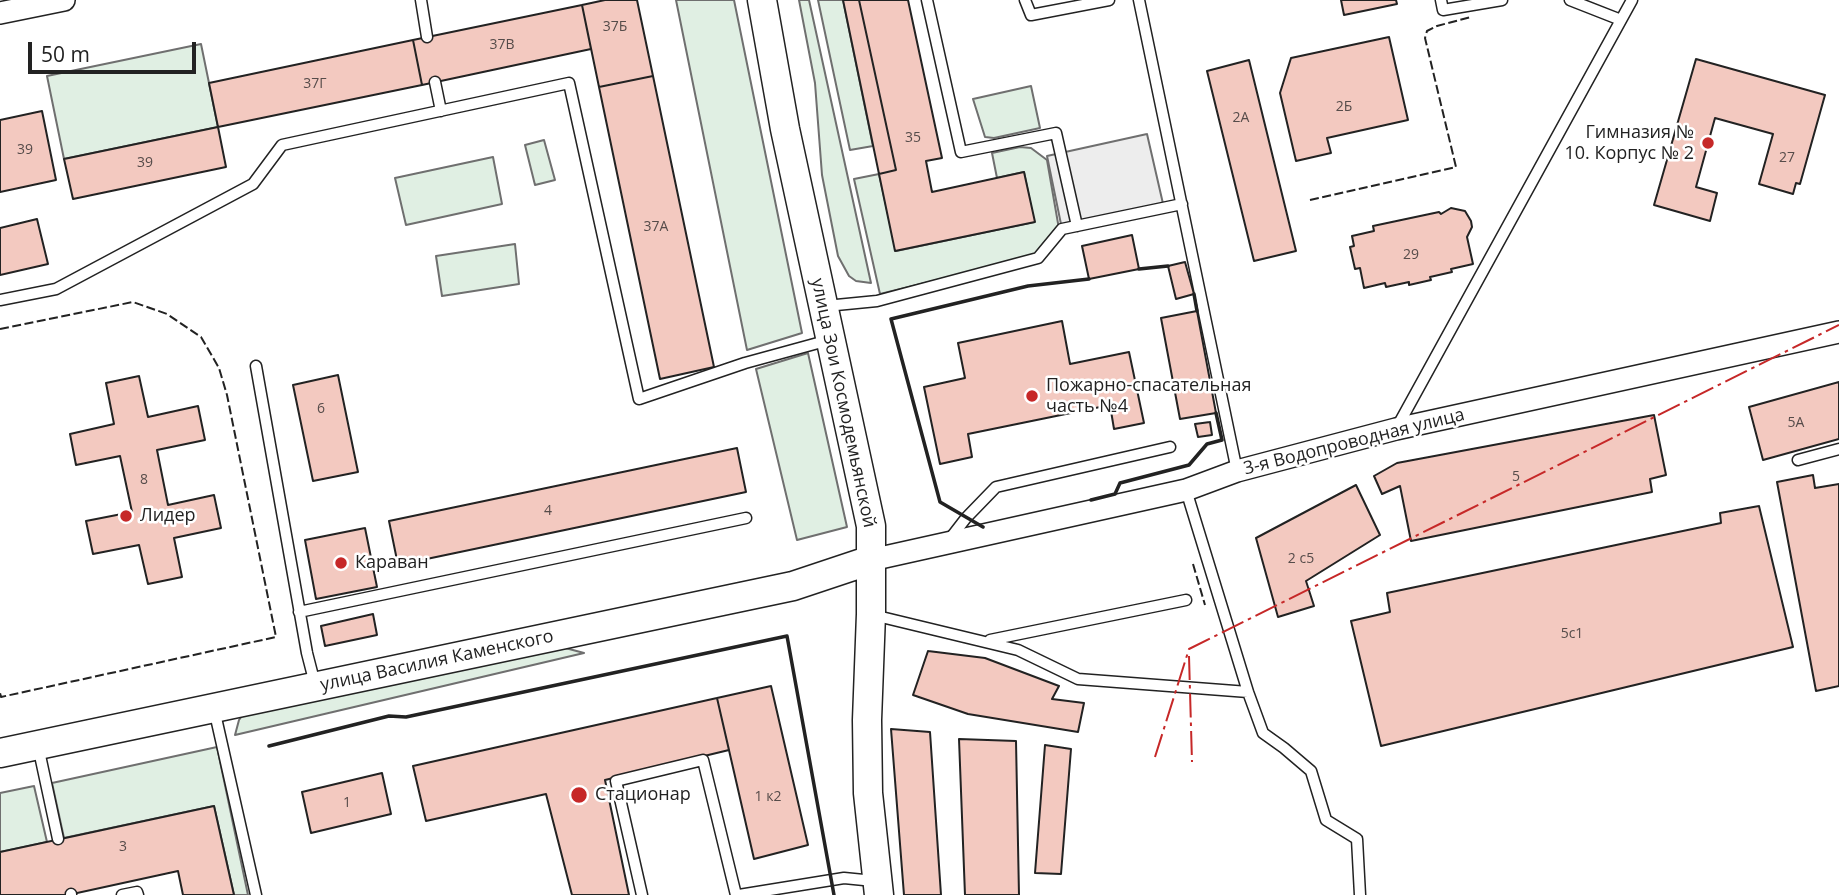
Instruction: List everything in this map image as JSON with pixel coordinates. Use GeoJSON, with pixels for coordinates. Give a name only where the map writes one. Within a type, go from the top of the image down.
{"type":"FeatureCollection","features":[{"type":"Feature","properties":{"kind":"main road","name":"улица Зои Космодемьянской"},"geometry":{"type":"LineString","coordinates":[[762,0],[785,129],[871,526],[868,793],[878,888]]}},
{"type":"Feature","properties":{"kind":"main road","name":"улица Василия Каменского"},"geometry":{"type":"LineString","coordinates":[[0,753],[793,586],[871,560]]}},
{"type":"Feature","properties":{"kind":"street"},"geometry":{"type":"LineString","coordinates":[[0,13],[64,0]]}},
{"type":"Feature","properties":{"kind":"street","name":"3-я Водопроводная улица"},"geometry":{"type":"LineString","coordinates":[[871,560],[1186,490],[1237,471],[1396,429],[1839,332]]}},
{"type":"Feature","properties":{"kind":"lane"},"geometry":{"type":"LineString","coordinates":[[421,0],[427,37]]}},
{"type":"Feature","properties":{"kind":"lane"},"geometry":{"type":"LineString","coordinates":[[927,0],[961,152],[1056,133],[1077,226]]}},
{"type":"Feature","properties":{"kind":"lane"},"geometry":{"type":"LineString","coordinates":[[1025,0],[1031,15],[1109,0]]}},
{"type":"Feature","properties":{"kind":"lane"},"geometry":{"type":"LineString","coordinates":[[1139,0],[1237,471]]}},
{"type":"Feature","properties":{"kind":"lane"},"geometry":{"type":"LineString","coordinates":[[1441,0],[1443,10],[1502,0]]}},
{"type":"Feature","properties":{"kind":"lane"},"geometry":{"type":"LineString","coordinates":[[1570,0],[1621,20]]}},
{"type":"Feature","properties":{"kind":"lane"},"geometry":{"type":"LineString","coordinates":[[1396,429],[1632,0]]}},
{"type":"Feature","properties":{"kind":"lane"},"geometry":{"type":"LineString","coordinates":[[435,82],[441,111]]}},
{"type":"Feature","properties":{"kind":"lane"},"geometry":{"type":"LineString","coordinates":[[0,300],[56,289],[253,184],[282,145],[569,83],[639,399],[745,363],[831,340]]}},
{"type":"Feature","properties":{"kind":"lane"},"geometry":{"type":"LineString","coordinates":[[823,306],[877,301],[1038,258],[1062,229],[1182,204]]}},
{"type":"Feature","properties":{"kind":"lane"},"geometry":{"type":"LineString","coordinates":[[256,366],[299,612],[316,687]]}},
{"type":"Feature","properties":{"kind":"lane"},"geometry":{"type":"LineString","coordinates":[[948,542],[966,517],[996,487],[1170,447]]}},
{"type":"Feature","properties":{"kind":"lane"},"geometry":{"type":"LineString","coordinates":[[1798,460],[1839,449]]}},
{"type":"Feature","properties":{"kind":"lane"},"geometry":{"type":"LineString","coordinates":[[1186,490],[1263,733],[1311,771],[1326,820],[1357,839],[1360,895]]}},
{"type":"Feature","properties":{"kind":"lane"},"geometry":{"type":"LineString","coordinates":[[299,612],[746,518]]}},
{"type":"Feature","properties":{"kind":"lane"},"geometry":{"type":"LineString","coordinates":[[987,641],[1186,600]]}},
{"type":"Feature","properties":{"kind":"lane"},"geometry":{"type":"LineString","coordinates":[[871,614],[1018,650],[1079,679],[1248,692]]}},
{"type":"Feature","properties":{"kind":"lane"},"geometry":{"type":"LineString","coordinates":[[214,709],[256,895]]}},
{"type":"Feature","properties":{"kind":"lane"},"geometry":{"type":"LineString","coordinates":[[38,746],[58,839]]}},
{"type":"Feature","properties":{"kind":"lane"},"geometry":{"type":"LineString","coordinates":[[642,895],[616,781],[703,760],[737,895],[844,878],[878,888]]}},
{"type":"Feature","properties":{"kind":"lane"},"geometry":{"type":"LineString","coordinates":[[122,895],[137,892],[138,895]]}},
{"type":"Feature","properties":{"kind":"green space"},"geometry":{"type":"Polygon","coordinates":[[[676,0],[734,0],[802,333],[747,350],[676,0]]]}},
{"type":"Feature","properties":{"kind":"green space"},"geometry":{"type":"Polygon","coordinates":[[[799,0],[809,0],[871,283],[856,281],[849,276],[838,256],[822,175],[815,83],[799,0]]]}},
{"type":"Feature","properties":{"kind":"green space"},"geometry":{"type":"Polygon","coordinates":[[[818,0],[843,0],[873,146],[850,150],[818,0]]]}},
{"type":"Feature","properties":{"kind":"green space"},"geometry":{"type":"Polygon","coordinates":[[[201,44],[218,127],[64,159],[47,76],[201,44]]]}},
{"type":"Feature","properties":{"kind":"green space"},"geometry":{"type":"Polygon","coordinates":[[[1031,86],[1040,128],[994,138],[985,137],[973,99],[1031,86]]]}},
{"type":"Feature","properties":{"kind":"green space"},"geometry":{"type":"Polygon","coordinates":[[[544,140],[555,180],[535,185],[525,145],[544,140]]]}},
{"type":"Feature","properties":{"kind":"green space"},"geometry":{"type":"Polygon","coordinates":[[[1020,147],[1031,148],[1047,160],[1059,229],[1035,256],[880,294],[854,179],[879,174],[896,251],[1034,222],[1024,172],[997,178],[992,153],[1020,147]]]}},
{"type":"Feature","properties":{"kind":"green space"},"geometry":{"type":"Polygon","coordinates":[[[493,157],[502,204],[406,225],[395,178],[493,157]]]}},
{"type":"Feature","properties":{"kind":"green space"},"geometry":{"type":"Polygon","coordinates":[[[515,244],[519,284],[442,296],[436,256],[515,244]]]}},
{"type":"Feature","properties":{"kind":"green space"},"geometry":{"type":"Polygon","coordinates":[[[808,353],[847,527],[797,540],[756,369],[808,353]]]}},
{"type":"Feature","properties":{"kind":"green space"},"geometry":{"type":"Polygon","coordinates":[[[558,646],[584,653],[235,735],[244,713],[558,646]]]}},
{"type":"Feature","properties":{"kind":"green space"},"geometry":{"type":"Polygon","coordinates":[[[217,747],[248,895],[234,895],[214,806],[64,838],[52,783],[217,747]]]}},
{"type":"Feature","properties":{"kind":"green space"},"geometry":{"type":"Polygon","coordinates":[[[34,786],[47,842],[0,852],[0,793],[34,786]]]}},
{"type":"Feature","properties":{"kind":"shaded area"},"geometry":{"type":"Polygon","coordinates":[[[1147,134],[1164,208],[1062,229],[1047,156],[1147,134]]]}},
{"type":"Feature","properties":{"kind":"building"},"geometry":{"type":"Polygon","coordinates":[[[605,0],[637,0],[653,76],[599,87],[582,5],[605,0]]]}},
{"type":"Feature","properties":{"kind":"building"},"geometry":{"type":"Polygon","coordinates":[[[843,0],[859,0],[896,170],[879,174],[843,0]]]}},
{"type":"Feature","properties":{"kind":"building"},"geometry":{"type":"Polygon","coordinates":[[[859,0],[908,0],[942,158],[926,161],[932,192],[1024,172],[1035,222],[895,251],[879,174],[896,170],[859,0]]]}},
{"type":"Feature","properties":{"kind":"building"},"geometry":{"type":"Polygon","coordinates":[[[1341,0],[1396,0],[1397,4],[1344,15],[1341,0]]]}},
{"type":"Feature","properties":{"kind":"building"},"geometry":{"type":"Polygon","coordinates":[[[582,5],[591,49],[422,85],[413,40],[582,5]]]}},
{"type":"Feature","properties":{"kind":"building"},"geometry":{"type":"Polygon","coordinates":[[[1389,37],[1408,120],[1327,138],[1331,153],[1296,161],[1280,93],[1291,58],[1389,37]]]}},
{"type":"Feature","properties":{"kind":"building"},"geometry":{"type":"Polygon","coordinates":[[[413,40],[422,85],[218,127],[209,83],[413,40]]]}},
{"type":"Feature","properties":{"kind":"building"},"geometry":{"type":"Polygon","coordinates":[[[1696,59],[1825,95],[1800,184],[1796,183],[1793,194],[1759,184],[1773,134],[1715,118],[1696,187],[1717,193],[1710,221],[1654,205],[1696,59]]]}},
{"type":"Feature","properties":{"kind":"building"},"geometry":{"type":"Polygon","coordinates":[[[1249,60],[1296,251],[1254,261],[1207,71],[1249,60]]]}},
{"type":"Feature","properties":{"kind":"building"},"geometry":{"type":"Polygon","coordinates":[[[653,76],[714,367],[660,379],[599,87],[653,76]]]}},
{"type":"Feature","properties":{"kind":"building"},"geometry":{"type":"Polygon","coordinates":[[[42,111],[56,180],[0,192],[0,120],[42,111]]]}},
{"type":"Feature","properties":{"kind":"building"},"geometry":{"type":"Polygon","coordinates":[[[218,127],[226,167],[73,199],[64,159],[218,127]]]}},
{"type":"Feature","properties":{"kind":"building"},"geometry":{"type":"Polygon","coordinates":[[[1451,208],[1465,211],[1471,221],[1472,227],[1467,237],[1473,264],[1430,277],[1431,280],[1409,285],[1409,282],[1386,287],[1385,283],[1364,288],[1360,268],[1355,269],[1350,247],[1354,246],[1352,236],[1374,231],[1373,226],[1439,212],[1441,214],[1451,208]]]}},
{"type":"Feature","properties":{"kind":"building"},"geometry":{"type":"Polygon","coordinates":[[[37,219],[48,264],[0,275],[0,228],[37,219]]]}},
{"type":"Feature","properties":{"kind":"building"},"geometry":{"type":"Polygon","coordinates":[[[1132,235],[1139,269],[1089,279],[1082,246],[1132,235]]]}},
{"type":"Feature","properties":{"kind":"building"},"geometry":{"type":"Polygon","coordinates":[[[1185,262],[1194,294],[1176,299],[1168,266],[1185,262]]]}},
{"type":"Feature","properties":{"kind":"building"},"geometry":{"type":"Polygon","coordinates":[[[1197,311],[1216,413],[1180,419],[1161,318],[1197,311]]]}},
{"type":"Feature","properties":{"kind":"building","name":"Пожарно-спасательная часть №4"},"geometry":{"type":"Polygon","coordinates":[[[1062,321],[1070,364],[1129,352],[1144,423],[1114,429],[1110,405],[968,434],[972,457],[940,464],[924,387],[965,378],[958,343],[1062,321]]]}},
{"type":"Feature","properties":{"kind":"building"},"geometry":{"type":"Polygon","coordinates":[[[338,375],[358,472],[313,481],[293,385],[338,375]]]}},
{"type":"Feature","properties":{"kind":"building"},"geometry":{"type":"Polygon","coordinates":[[[139,376],[148,417],[198,406],[205,440],[157,450],[168,505],[214,495],[221,528],[174,538],[182,577],[148,584],[139,545],[93,554],[86,521],[132,512],[120,456],[76,465],[70,434],[114,424],[106,383],[139,376]]]}},
{"type":"Feature","properties":{"kind":"building"},"geometry":{"type":"Polygon","coordinates":[[[1839,382],[1839,439],[1763,460],[1749,407],[1839,382]]]}},
{"type":"Feature","properties":{"kind":"building"},"geometry":{"type":"Polygon","coordinates":[[[1654,415],[1666,475],[1650,479],[1652,492],[1411,541],[1400,486],[1382,494],[1374,476],[1397,463],[1654,415]]]}},
{"type":"Feature","properties":{"kind":"building"},"geometry":{"type":"Polygon","coordinates":[[[1210,422],[1212,435],[1198,437],[1195,424],[1210,422]]]}},
{"type":"Feature","properties":{"kind":"building"},"geometry":{"type":"Polygon","coordinates":[[[737,448],[746,492],[398,565],[389,521],[737,448]]]}},
{"type":"Feature","properties":{"kind":"building"},"geometry":{"type":"Polygon","coordinates":[[[1813,475],[1815,488],[1839,484],[1839,686],[1816,691],[1777,482],[1813,475]]]}},
{"type":"Feature","properties":{"kind":"building"},"geometry":{"type":"Polygon","coordinates":[[[1356,485],[1380,535],[1306,581],[1314,606],[1278,617],[1256,538],[1356,485]]]}},
{"type":"Feature","properties":{"kind":"building"},"geometry":{"type":"Polygon","coordinates":[[[1759,506],[1793,647],[1381,746],[1351,621],[1390,612],[1387,593],[1721,523],[1720,513],[1759,506]]]}},
{"type":"Feature","properties":{"kind":"building","name":"Караван"},"geometry":{"type":"Polygon","coordinates":[[[365,528],[377,587],[316,599],[305,540],[365,528]]]}},
{"type":"Feature","properties":{"kind":"building"},"geometry":{"type":"Polygon","coordinates":[[[373,614],[377,635],[325,646],[321,626],[373,614]]]}},
{"type":"Feature","properties":{"kind":"building"},"geometry":{"type":"Polygon","coordinates":[[[928,651],[985,658],[1059,686],[1052,699],[1084,703],[1078,732],[968,714],[913,695],[928,651]]]}},
{"type":"Feature","properties":{"kind":"building"},"geometry":{"type":"Polygon","coordinates":[[[771,686],[808,845],[754,859],[717,698],[771,686]]]}},
{"type":"Feature","properties":{"kind":"building"},"geometry":{"type":"Polygon","coordinates":[[[717,698],[729,750],[605,780],[629,895],[572,895],[546,794],[426,821],[413,766],[717,698]]]}},
{"type":"Feature","properties":{"kind":"building"},"geometry":{"type":"Polygon","coordinates":[[[891,729],[930,732],[941,895],[904,895],[891,729]]]}},
{"type":"Feature","properties":{"kind":"building"},"geometry":{"type":"Polygon","coordinates":[[[959,739],[1016,741],[1019,895],[965,895],[959,739]]]}},
{"type":"Feature","properties":{"kind":"building"},"geometry":{"type":"Polygon","coordinates":[[[1045,745],[1071,749],[1061,874],[1035,873],[1045,745]]]}},
{"type":"Feature","properties":{"kind":"building"},"geometry":{"type":"Polygon","coordinates":[[[382,773],[391,814],[311,833],[302,792],[382,773]]]}},
{"type":"Feature","properties":{"kind":"building"},"geometry":{"type":"Polygon","coordinates":[[[214,806],[234,895],[183,895],[178,871],[68,895],[0,895],[0,852],[214,806]]]}},
{"type":"Feature","properties":{"kind":"fence"},"geometry":{"type":"LineString","coordinates":[[1310,200],[1456,167],[1425,38],[1427,31],[1437,26],[1471,17]]}},
{"type":"Feature","properties":{"kind":"fence"},"geometry":{"type":"LineString","coordinates":[[0,329],[133,302],[167,314],[201,337],[219,368],[227,395],[276,637],[1,697],[0,693]]}},
{"type":"Feature","properties":{"kind":"fence"},"geometry":{"type":"LineString","coordinates":[[1193,564],[1205,605]]}},
{"type":"Feature","properties":{"kind":"wall"},"geometry":{"type":"LineString","coordinates":[[1139,269],[1168,266]]}},
{"type":"Feature","properties":{"kind":"wall"},"geometry":{"type":"LineString","coordinates":[[983,527],[940,502],[891,319],[1028,286],[1089,279]]}},
{"type":"Feature","properties":{"kind":"wall"},"geometry":{"type":"LineString","coordinates":[[1194,294],[1197,311]]}},
{"type":"Feature","properties":{"kind":"wall"},"geometry":{"type":"LineString","coordinates":[[1091,500],[1115,494],[1120,483],[1189,465],[1207,444],[1222,440],[1216,413]]}},
{"type":"Feature","properties":{"kind":"wall"},"geometry":{"type":"LineString","coordinates":[[269,746],[389,716],[406,717],[787,636],[834,895]]}},
{"type":"Feature","properties":{"kind":"power"},"geometry":{"type":"LineString","coordinates":[[1155,757],[1189,649],[1839,325]]}},
{"type":"Feature","properties":{"kind":"power"},"geometry":{"type":"LineString","coordinates":[[1189,656],[1192,762]]}},
{"type":"Feature","properties":{"kind":"place","name":"Гимназия № 10. Корпус № 2"},"geometry":{"type":"Point","coordinates":[1708,143]}},
{"type":"Feature","properties":{"kind":"place","name":"Пожарно-спасательная часть №4"},"geometry":{"type":"Point","coordinates":[1032,396]}},
{"type":"Feature","properties":{"kind":"place","name":"Лидер"},"geometry":{"type":"Point","coordinates":[126,516]}},
{"type":"Feature","properties":{"kind":"place","name":"Караван"},"geometry":{"type":"Point","coordinates":[341,563]}},
{"type":"Feature","properties":{"kind":"place","name":"Стационар"},"geometry":{"type":"Point","coordinates":[579,795]}}]}
